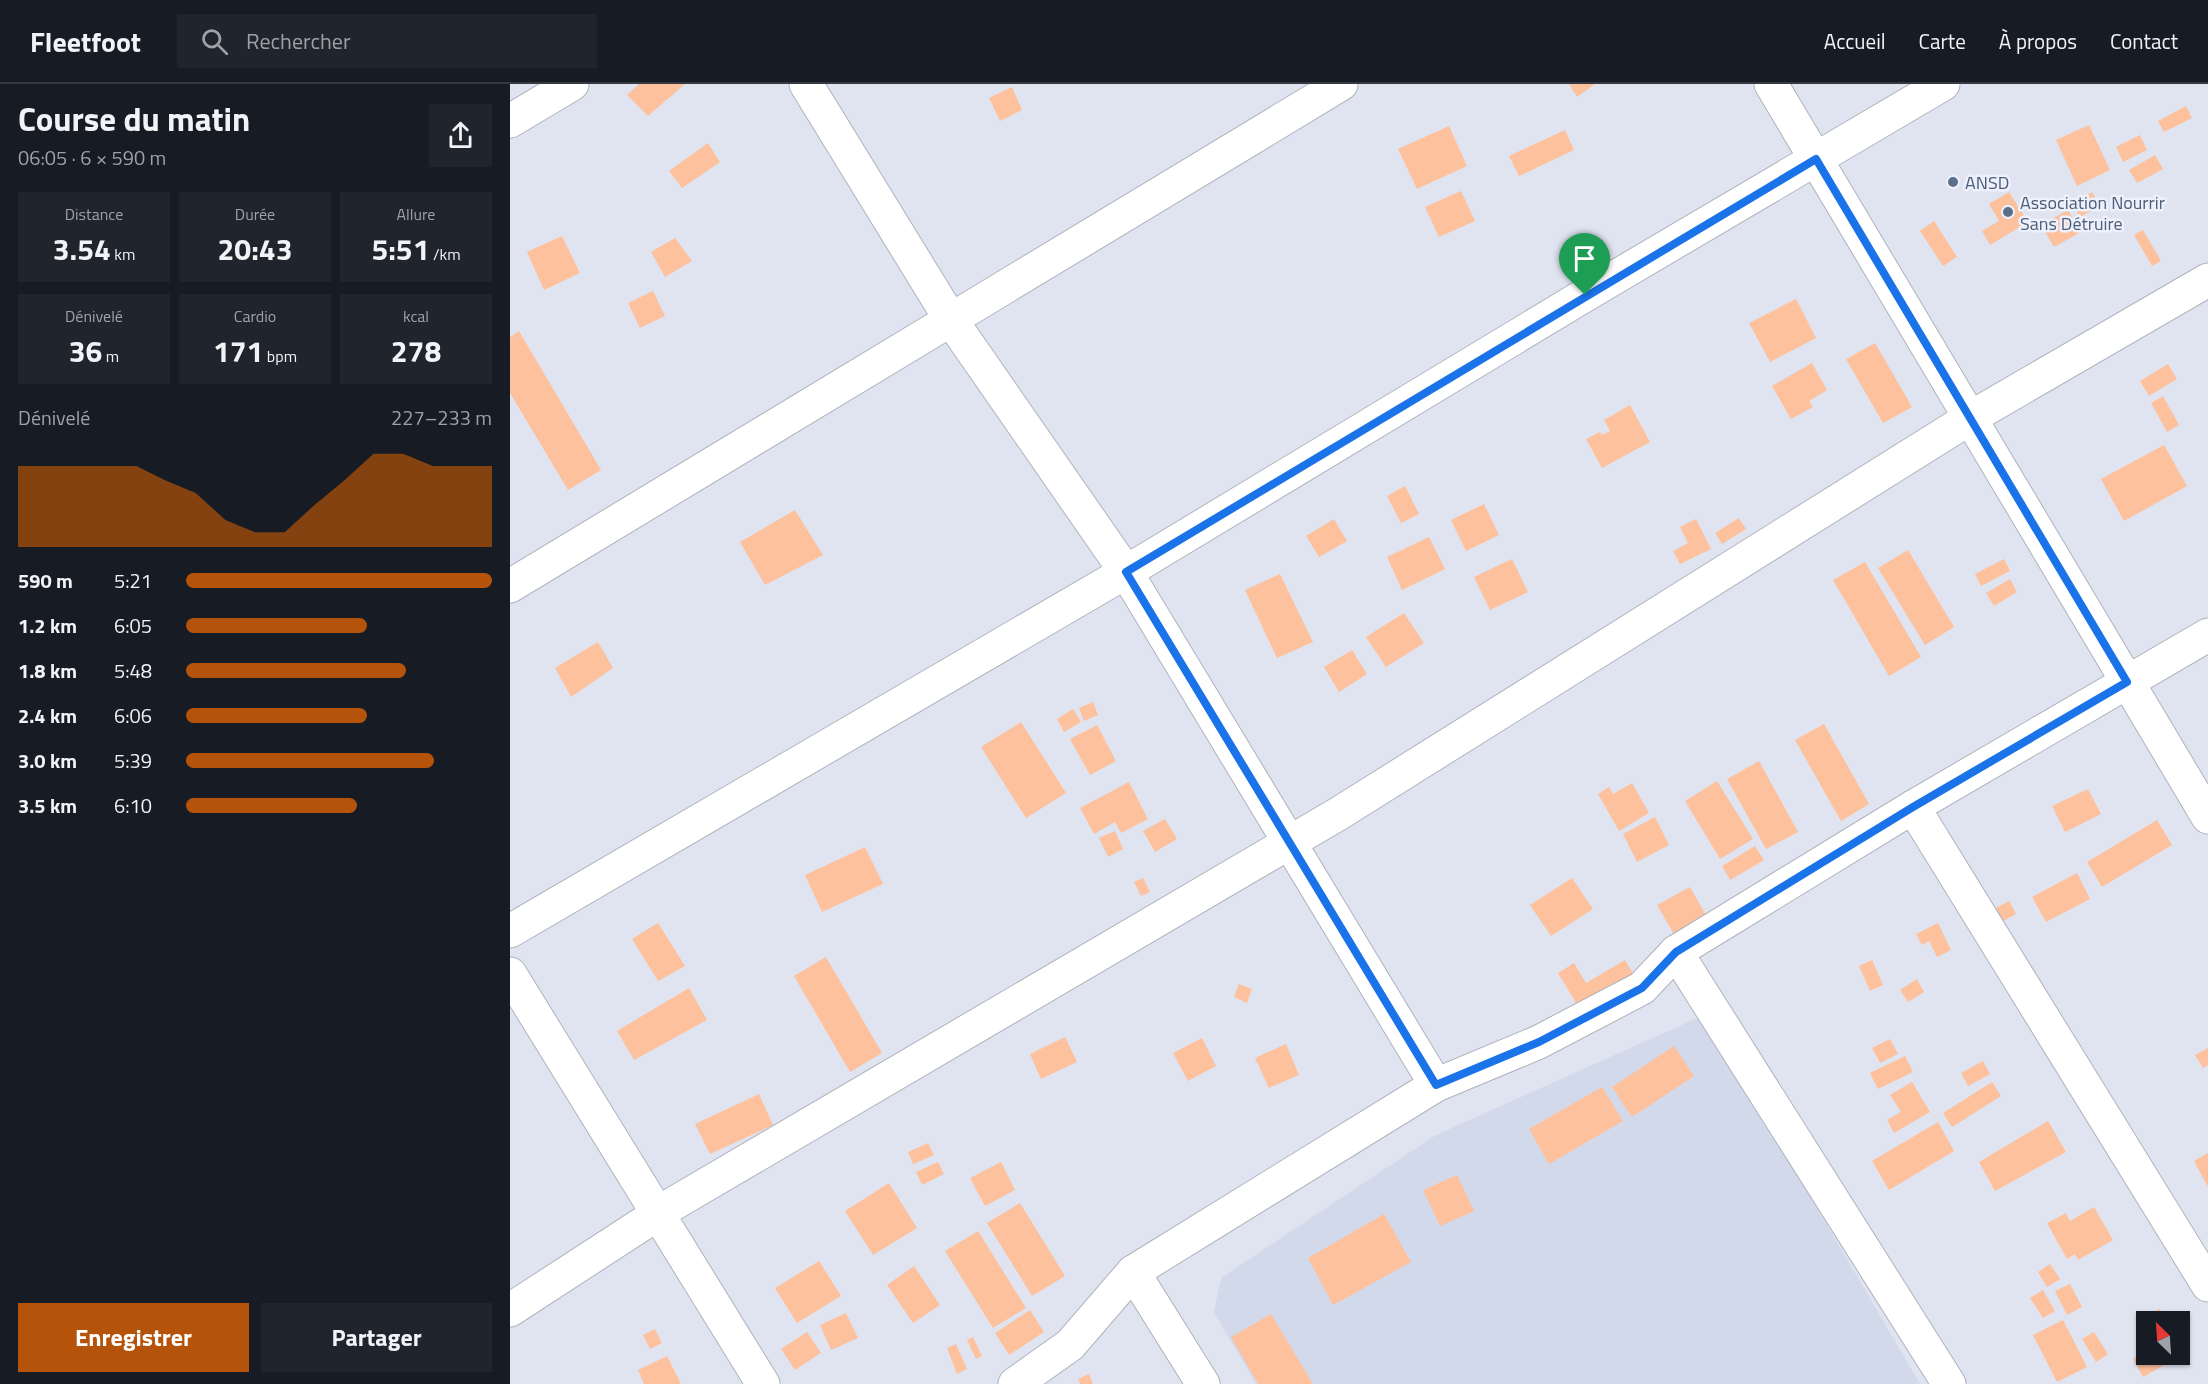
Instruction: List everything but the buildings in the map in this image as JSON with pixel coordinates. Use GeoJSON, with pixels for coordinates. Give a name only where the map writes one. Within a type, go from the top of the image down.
{"type":"FeatureCollection","features":[{"type":"Feature","properties":{"kind":"street"},"geometry":{"type":"LineString","coordinates":[[510,121],[572,84]]}},
{"type":"Feature","properties":{"kind":"street"},"geometry":{"type":"LineString","coordinates":[[806,84],[951,320],[1126,572],[1436,1085]]}},
{"type":"Feature","properties":{"kind":"street"},"geometry":{"type":"LineString","coordinates":[[510,586],[1341,84]]}},
{"type":"Feature","properties":{"kind":"street"},"geometry":{"type":"LineString","coordinates":[[1771,84],[2208,817]]}},
{"type":"Feature","properties":{"kind":"street"},"geometry":{"type":"LineString","coordinates":[[510,931],[1126,572],[1943,84]]}},
{"type":"Feature","properties":{"kind":"street"},"geometry":{"type":"LineString","coordinates":[[510,1310],[658,1214],[1289,843],[1970,418],[2208,280]]}},
{"type":"Feature","properties":{"kind":"street"},"geometry":{"type":"LineString","coordinates":[[1015,1384],[1070,1345],[1133,1272],[1436,1085],[1539,1042],[1642,988],[1676,952],[1913,807],[2208,635]]}},
{"type":"Feature","properties":{"kind":"street"},"geometry":{"type":"LineString","coordinates":[[1913,807],[2208,1285]]}},
{"type":"Feature","properties":{"kind":"street"},"geometry":{"type":"LineString","coordinates":[[1676,952],[1949,1384]]}},
{"type":"Feature","properties":{"kind":"street"},"geometry":{"type":"LineString","coordinates":[[510,974],[763,1384]]}},
{"type":"Feature","properties":{"kind":"street"},"geometry":{"type":"LineString","coordinates":[[1133,1272],[1203,1384]]}},
{"type":"Feature","properties":{"kind":"shaded area"},"geometry":{"type":"Polygon","coordinates":[[[1704,1015],[1920,1384],[1256,1384],[1214,1312],[1221,1278],[1436,1135],[1704,1015]]]}},
{"type":"Feature","properties":{"kind":"place","name":"ANSD"},"geometry":{"type":"Point","coordinates":[1953,182]}},
{"type":"Feature","properties":{"kind":"place","name":"Association Nourrir Sans Détruire"},"geometry":{"type":"Point","coordinates":[2008,212]}},
{"type":"Feature","properties":{"kind":"route"},"geometry":{"type":"LineString","coordinates":[[1816,159],[2127,682],[1913,807],[1676,952],[1642,988],[1539,1042],[1436,1085],[1126,572],[1585,295],[1816,159]]}}]}
